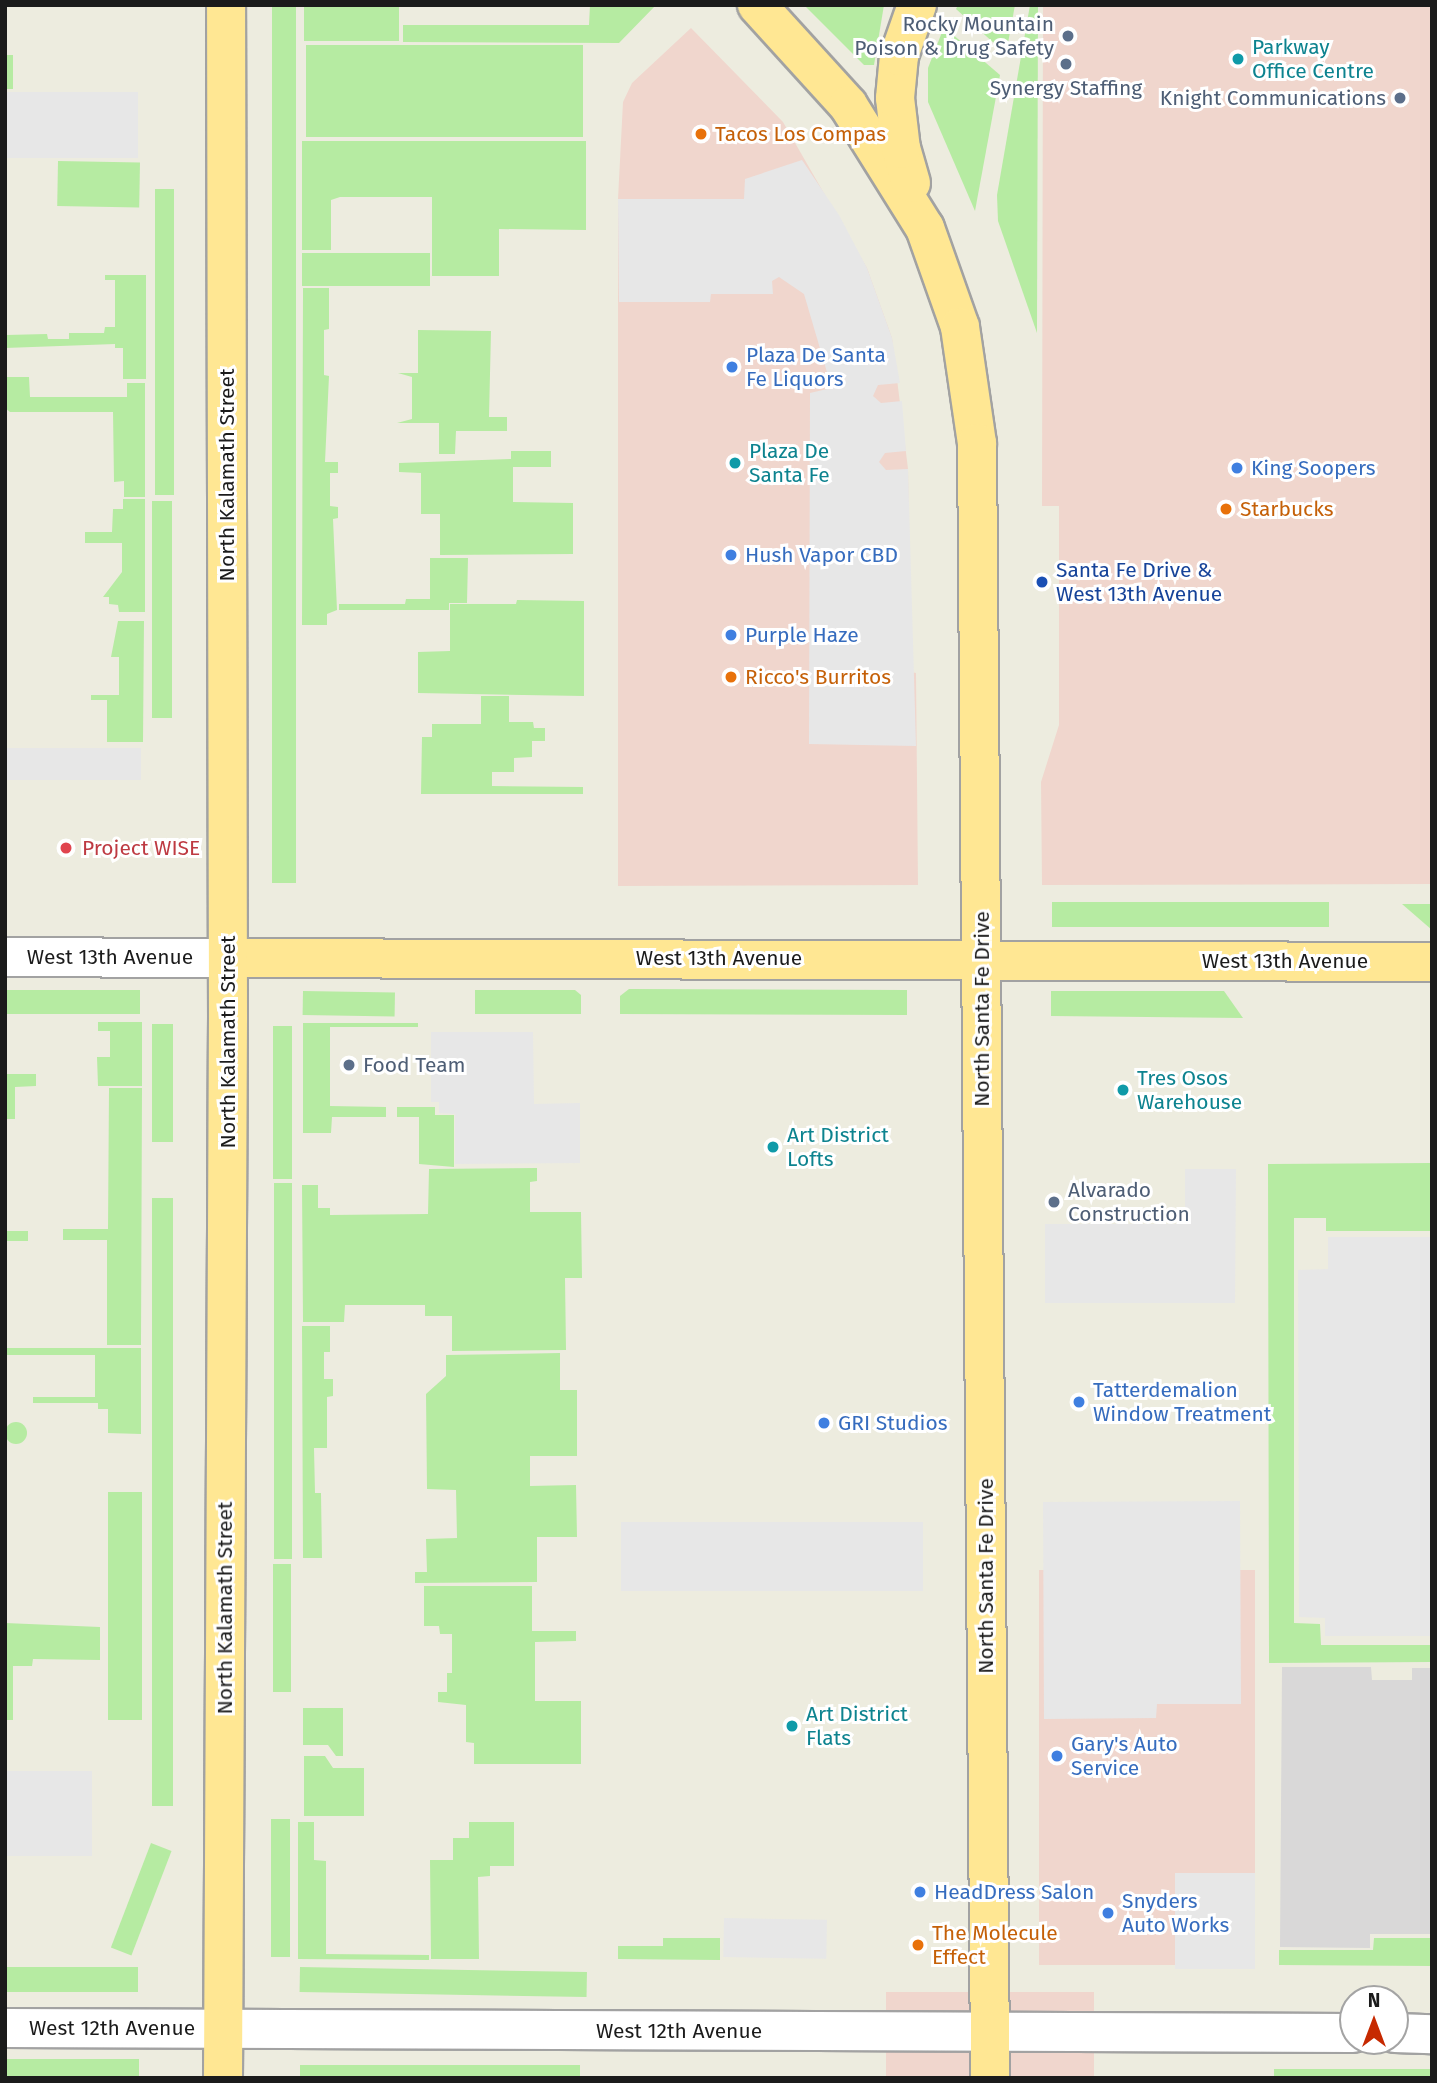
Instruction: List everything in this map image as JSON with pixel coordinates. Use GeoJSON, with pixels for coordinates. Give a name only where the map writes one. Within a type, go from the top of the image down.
{"type":"FeatureCollection","features":[{"type":"Feature","properties":{"kind":"main road","name":"North Kalamath Street"},"geometry":{"type":"LineString","coordinates":[[223,2078],[228,958],[226,5]]}},
{"type":"Feature","properties":{"kind":"main road","name":"North Santa Fe Drive"},"geometry":{"type":"LineString","coordinates":[[757,5],[848,105],[925,228],[960,327],[977,443],[990,2078]]}},
{"type":"Feature","properties":{"kind":"main road"},"geometry":{"type":"LineString","coordinates":[[917,5],[899,56],[895,97],[901,149],[925,228]]}},
{"type":"Feature","properties":{"kind":"main road","name":"West 13th Avenue"},"geometry":{"type":"LineString","coordinates":[[228,958],[1432,962]]}},
{"type":"Feature","properties":{"kind":"street","name":"West 13th Avenue"},"geometry":{"type":"LineString","coordinates":[[5,957],[228,958]]}},
{"type":"Feature","properties":{"kind":"street","name":"West 12th Avenue"},"geometry":{"type":"LineString","coordinates":[[5,2028],[1339,2033]]}},
{"type":"Feature","properties":{"kind":"street"},"geometry":{"type":"LineString","coordinates":[[1409,2034],[1432,2034]]}},
{"type":"Feature","properties":{"kind":"shaded area","name":"King Soopers"},"geometry":{"type":"Polygon","coordinates":[[[1043,5],[1432,5],[1432,884],[1042,885],[1041,782],[1059,725],[1059,506],[1042,506],[1043,5]]]}},
{"type":"Feature","properties":{"kind":"shaded area"},"geometry":{"type":"Polygon","coordinates":[[[691,28],[783,122],[867,268],[892,338],[908,469],[911,672],[916,673],[918,885],[618,886],[618,199],[623,102],[632,83],[691,28]]]}},
{"type":"Feature","properties":{"kind":"shaded area"},"geometry":{"type":"Polygon","coordinates":[[[5,92],[138,92],[138,158],[5,158],[5,92]]]}},
{"type":"Feature","properties":{"kind":"shaded area"},"geometry":{"type":"Polygon","coordinates":[[[802,160],[839,215],[867,268],[892,338],[900,383],[878,385],[873,396],[881,403],[902,401],[906,451],[885,453],[879,462],[886,470],[908,469],[916,746],[809,744],[810,393],[827,389],[829,379],[804,294],[779,277],[772,281],[773,294],[711,294],[710,302],[619,302],[618,199],[744,199],[745,179],[802,160]]]}},
{"type":"Feature","properties":{"kind":"shaded area"},"geometry":{"type":"Polygon","coordinates":[[[5,748],[141,748],[141,780],[5,780],[5,748]]]}},
{"type":"Feature","properties":{"kind":"shaded area"},"geometry":{"type":"Polygon","coordinates":[[[431,1032],[533,1032],[534,1104],[580,1103],[580,1163],[455,1164],[455,1114],[439,1113],[439,1102],[431,1102],[431,1032]]]}},
{"type":"Feature","properties":{"kind":"shaded area"},"geometry":{"type":"Polygon","coordinates":[[[1185,1169],[1236,1169],[1235,1303],[1045,1303],[1045,1224],[1185,1224],[1185,1169]]]}},
{"type":"Feature","properties":{"kind":"shaded area"},"geometry":{"type":"Polygon","coordinates":[[[1328,1237],[1432,1237],[1432,1636],[1325,1636],[1325,1618],[1299,1617],[1298,1270],[1328,1269],[1328,1237]]]}},
{"type":"Feature","properties":{"kind":"shaded area"},"geometry":{"type":"Polygon","coordinates":[[[1240,1501],[1241,1704],[1157,1704],[1156,1718],[1044,1719],[1043,1502],[1240,1501]]]}},
{"type":"Feature","properties":{"kind":"shaded area"},"geometry":{"type":"Polygon","coordinates":[[[621,1522],[923,1522],[923,1591],[621,1591],[621,1522]]]}},
{"type":"Feature","properties":{"kind":"shaded area"},"geometry":{"type":"Polygon","coordinates":[[[1039,1570],[1255,1570],[1255,1965],[1039,1965],[1039,1570]]]}},
{"type":"Feature","properties":{"kind":"shaded area"},"geometry":{"type":"Polygon","coordinates":[[[1282,1667],[1371,1667],[1372,1680],[1412,1680],[1412,1668],[1432,1668],[1432,1934],[1370,1934],[1370,1948],[1280,1947],[1282,1667]]]}},
{"type":"Feature","properties":{"kind":"shaded area"},"geometry":{"type":"Polygon","coordinates":[[[5,1771],[92,1771],[92,1856],[5,1856],[5,1771]]]}},
{"type":"Feature","properties":{"kind":"shaded area"},"geometry":{"type":"Polygon","coordinates":[[[1175,1873],[1255,1873],[1255,1969],[1175,1969],[1175,1873]]]}},
{"type":"Feature","properties":{"kind":"shaded area"},"geometry":{"type":"Polygon","coordinates":[[[724,1918],[827,1920],[826,1959],[723,1957],[724,1918]]]}},
{"type":"Feature","properties":{"kind":"shaded area"},"geometry":{"type":"Polygon","coordinates":[[[886,1992],[1094,1992],[1094,2078],[886,2078],[886,1992]]]}},
{"type":"Feature","properties":{"kind":"green space"},"geometry":{"type":"Polygon","coordinates":[[[272,5],[296,5],[296,883],[272,883],[272,5]]]}},
{"type":"Feature","properties":{"kind":"green space"},"geometry":{"type":"Polygon","coordinates":[[[304,5],[399,5],[399,41],[304,41],[304,5]]]}},
{"type":"Feature","properties":{"kind":"green space"},"geometry":{"type":"Polygon","coordinates":[[[590,5],[656,5],[619,43],[403,42],[403,25],[589,25],[590,5]]]}},
{"type":"Feature","properties":{"kind":"green space"},"geometry":{"type":"Polygon","coordinates":[[[804,5],[884,5],[874,65],[864,65],[804,5]]]}},
{"type":"Feature","properties":{"kind":"green space"},"geometry":{"type":"Polygon","coordinates":[[[958,5],[1015,5],[1006,54],[956,9],[958,5]]]}},
{"type":"Feature","properties":{"kind":"green space"},"geometry":{"type":"Polygon","coordinates":[[[1030,5],[1038,5],[1037,333],[998,221],[997,195],[1030,5]]]}},
{"type":"Feature","properties":{"kind":"green space"},"geometry":{"type":"Polygon","coordinates":[[[944,27],[1000,75],[975,211],[928,102],[928,68],[944,27]]]}},
{"type":"Feature","properties":{"kind":"green space"},"geometry":{"type":"Polygon","coordinates":[[[306,45],[583,45],[583,137],[306,137],[306,45]]]}},
{"type":"Feature","properties":{"kind":"green space"},"geometry":{"type":"Polygon","coordinates":[[[5,55],[13,55],[13,89],[5,89],[5,55]]]}},
{"type":"Feature","properties":{"kind":"green space"},"geometry":{"type":"Polygon","coordinates":[[[302,141],[586,141],[586,230],[499,229],[499,276],[432,276],[432,197],[340,197],[331,200],[331,250],[302,250],[302,141]]]}},
{"type":"Feature","properties":{"kind":"green space"},"geometry":{"type":"Polygon","coordinates":[[[58,161],[140,162],[139,207],[57,206],[58,161]]]}},
{"type":"Feature","properties":{"kind":"green space"},"geometry":{"type":"Polygon","coordinates":[[[155,189],[174,189],[174,495],[155,495],[155,189]]]}},
{"type":"Feature","properties":{"kind":"green space"},"geometry":{"type":"Polygon","coordinates":[[[302,253],[430,253],[430,286],[302,286],[302,253]]]}},
{"type":"Feature","properties":{"kind":"green space"},"geometry":{"type":"Polygon","coordinates":[[[105,275],[146,275],[146,379],[123,379],[123,348],[115,348],[115,344],[5,348],[5,329],[6,335],[47,334],[48,339],[69,339],[69,333],[104,333],[105,327],[115,327],[115,280],[105,280],[105,275]]]}},
{"type":"Feature","properties":{"kind":"green space"},"geometry":{"type":"Polygon","coordinates":[[[303,288],[329,288],[329,329],[324,330],[324,375],[329,376],[325,462],[338,462],[338,473],[330,473],[330,506],[338,507],[338,518],[333,519],[337,610],[327,614],[327,625],[302,625],[303,288]]]}},
{"type":"Feature","properties":{"kind":"green space"},"geometry":{"type":"Polygon","coordinates":[[[418,330],[491,331],[489,417],[507,417],[507,431],[456,431],[455,454],[439,454],[439,423],[397,423],[412,419],[412,377],[398,373],[418,373],[418,330]]]}},
{"type":"Feature","properties":{"kind":"green space"},"geometry":{"type":"Polygon","coordinates":[[[5,377],[29,377],[30,397],[127,397],[127,383],[145,383],[145,497],[124,497],[124,481],[114,482],[113,412],[10,412],[5,408],[5,377]]]}},
{"type":"Feature","properties":{"kind":"green space"},"geometry":{"type":"Polygon","coordinates":[[[511,451],[551,451],[551,467],[513,467],[513,502],[573,503],[573,554],[440,555],[440,514],[421,514],[421,473],[399,472],[399,463],[511,459],[511,451]]]}},
{"type":"Feature","properties":{"kind":"green space"},"geometry":{"type":"Polygon","coordinates":[[[123,499],[145,499],[145,612],[119,612],[118,605],[109,604],[109,597],[103,597],[122,572],[122,543],[85,543],[85,532],[112,532],[113,509],[123,509],[123,499]]]}},
{"type":"Feature","properties":{"kind":"green space"},"geometry":{"type":"Polygon","coordinates":[[[152,501],[172,501],[172,718],[152,718],[152,501]]]}},
{"type":"Feature","properties":{"kind":"green space"},"geometry":{"type":"Polygon","coordinates":[[[430,558],[468,558],[467,603],[449,603],[449,610],[339,610],[339,604],[405,604],[406,599],[430,599],[430,558]]]}},
{"type":"Feature","properties":{"kind":"green space"},"geometry":{"type":"Polygon","coordinates":[[[517,600],[584,601],[584,696],[418,693],[418,652],[450,651],[450,604],[516,604],[517,600]]]}},
{"type":"Feature","properties":{"kind":"green space"},"geometry":{"type":"Polygon","coordinates":[[[118,621],[144,621],[143,742],[107,742],[107,700],[91,700],[91,695],[119,695],[119,657],[111,657],[118,621]]]}},
{"type":"Feature","properties":{"kind":"green space"},"geometry":{"type":"Polygon","coordinates":[[[481,696],[509,696],[509,722],[533,722],[534,728],[545,728],[545,741],[532,741],[532,757],[514,758],[514,772],[492,772],[492,786],[583,787],[583,794],[421,794],[422,737],[432,737],[432,724],[481,724],[481,696]]]}},
{"type":"Feature","properties":{"kind":"green space"},"geometry":{"type":"Polygon","coordinates":[[[1052,902],[1329,902],[1329,927],[1052,927],[1052,902]]]}},
{"type":"Feature","properties":{"kind":"green space"},"geometry":{"type":"Polygon","coordinates":[[[1402,904],[1432,904],[1432,930],[1402,904]]]}},
{"type":"Feature","properties":{"kind":"green space"},"geometry":{"type":"Polygon","coordinates":[[[629,989],[907,990],[907,1015],[620,1014],[620,996],[629,989]]]}},
{"type":"Feature","properties":{"kind":"green space"},"geometry":{"type":"Polygon","coordinates":[[[5,990],[140,990],[140,1014],[5,1014],[5,990]]]}},
{"type":"Feature","properties":{"kind":"green space"},"geometry":{"type":"Polygon","coordinates":[[[475,990],[575,990],[581,995],[581,1014],[475,1014],[475,990]]]}},
{"type":"Feature","properties":{"kind":"green space"},"geometry":{"type":"Polygon","coordinates":[[[303,991],[395,993],[395,1017],[303,1015],[303,991]]]}},
{"type":"Feature","properties":{"kind":"green space"},"geometry":{"type":"Polygon","coordinates":[[[1051,991],[1224,991],[1243,1018],[1051,1016],[1051,991]]]}},
{"type":"Feature","properties":{"kind":"green space"},"geometry":{"type":"Polygon","coordinates":[[[98,1022],[142,1022],[142,1086],[98,1086],[97,1057],[110,1057],[110,1031],[98,1031],[98,1022]]]}},
{"type":"Feature","properties":{"kind":"green space"},"geometry":{"type":"Polygon","coordinates":[[[303,1023],[418,1023],[418,1027],[330,1027],[330,1106],[386,1107],[386,1117],[332,1117],[331,1133],[303,1133],[303,1023]]]}},
{"type":"Feature","properties":{"kind":"green space"},"geometry":{"type":"Polygon","coordinates":[[[152,1024],[173,1024],[173,1142],[152,1142],[152,1024]]]}},
{"type":"Feature","properties":{"kind":"green space"},"geometry":{"type":"Polygon","coordinates":[[[273,1026],[292,1026],[292,1179],[273,1179],[273,1026]]]}},
{"type":"Feature","properties":{"kind":"green space"},"geometry":{"type":"Polygon","coordinates":[[[5,1074],[36,1074],[36,1086],[15,1087],[15,1119],[5,1119],[5,1074]]]}},
{"type":"Feature","properties":{"kind":"green space"},"geometry":{"type":"Polygon","coordinates":[[[109,1088],[142,1088],[141,1345],[107,1345],[107,1240],[63,1240],[63,1229],[108,1229],[109,1088]]]}},
{"type":"Feature","properties":{"kind":"green space"},"geometry":{"type":"Polygon","coordinates":[[[397,1107],[435,1107],[435,1115],[454,1115],[454,1167],[419,1164],[419,1117],[397,1117],[397,1107]]]}},
{"type":"Feature","properties":{"kind":"green space"},"geometry":{"type":"Polygon","coordinates":[[[1432,1163],[1432,1231],[1326,1231],[1326,1218],[1294,1218],[1294,1623],[1320,1624],[1321,1645],[1432,1645],[1432,1662],[1269,1663],[1268,1164],[1432,1163]]]}},
{"type":"Feature","properties":{"kind":"green space"},"geometry":{"type":"Polygon","coordinates":[[[537,1168],[537,1181],[530,1182],[530,1212],[581,1212],[582,1278],[565,1278],[566,1350],[452,1351],[452,1316],[425,1316],[425,1305],[345,1305],[344,1322],[303,1322],[302,1185],[318,1185],[318,1208],[330,1208],[330,1215],[428,1214],[429,1169],[537,1168]]]}},
{"type":"Feature","properties":{"kind":"green space"},"geometry":{"type":"Polygon","coordinates":[[[274,1183],[292,1183],[292,1559],[274,1559],[274,1183]]]}},
{"type":"Feature","properties":{"kind":"green space"},"geometry":{"type":"Polygon","coordinates":[[[152,1198],[173,1198],[173,1806],[152,1806],[152,1198]]]}},
{"type":"Feature","properties":{"kind":"green space"},"geometry":{"type":"Polygon","coordinates":[[[5,1231],[28,1231],[28,1241],[5,1241],[5,1231]]]}},
{"type":"Feature","properties":{"kind":"green space"},"geometry":{"type":"Polygon","coordinates":[[[302,1326],[330,1326],[330,1352],[324,1352],[324,1379],[333,1379],[333,1396],[327,1397],[327,1448],[314,1448],[315,1493],[321,1493],[322,1558],[303,1558],[302,1326]]]}},
{"type":"Feature","properties":{"kind":"green space"},"geometry":{"type":"Polygon","coordinates":[[[7,1348],[141,1348],[141,1434],[108,1433],[108,1409],[98,1409],[98,1403],[33,1403],[33,1397],[95,1397],[95,1355],[7,1355],[7,1348]]]}},
{"type":"Feature","properties":{"kind":"green space"},"geometry":{"type":"Polygon","coordinates":[[[560,1353],[560,1390],[577,1390],[577,1456],[530,1456],[530,1486],[576,1485],[577,1537],[537,1537],[537,1582],[415,1583],[415,1572],[427,1572],[426,1539],[457,1538],[456,1490],[427,1489],[426,1394],[446,1376],[446,1355],[560,1353]]]}},
{"type":"Feature","properties":{"kind":"green space"},"geometry":{"type":"Polygon","coordinates":[[[16,1422],[24,1425],[27,1433],[24,1441],[16,1444],[8,1441],[5,1433],[8,1425],[16,1422]]]}},
{"type":"Feature","properties":{"kind":"green space"},"geometry":{"type":"Polygon","coordinates":[[[108,1492],[142,1492],[142,1720],[108,1720],[108,1492]]]}},
{"type":"Feature","properties":{"kind":"green space"},"geometry":{"type":"Polygon","coordinates":[[[273,1564],[291,1564],[291,1692],[273,1692],[273,1564]]]}},
{"type":"Feature","properties":{"kind":"green space"},"geometry":{"type":"Polygon","coordinates":[[[424,1586],[532,1586],[532,1631],[576,1631],[576,1641],[535,1642],[535,1701],[581,1701],[581,1764],[474,1764],[474,1743],[466,1742],[466,1705],[438,1702],[438,1692],[447,1692],[447,1673],[452,1673],[452,1634],[440,1634],[439,1626],[424,1626],[424,1586]]]}},
{"type":"Feature","properties":{"kind":"green space"},"geometry":{"type":"Polygon","coordinates":[[[5,1623],[100,1627],[100,1660],[33,1659],[32,1666],[13,1666],[13,1720],[5,1720],[5,1623]]]}},
{"type":"Feature","properties":{"kind":"green space"},"geometry":{"type":"Polygon","coordinates":[[[303,1708],[343,1708],[343,1756],[336,1756],[328,1745],[303,1745],[303,1708]]]}},
{"type":"Feature","properties":{"kind":"green space"},"geometry":{"type":"Polygon","coordinates":[[[304,1756],[325,1756],[333,1768],[364,1768],[364,1816],[304,1816],[304,1756]]]}},
{"type":"Feature","properties":{"kind":"green space"},"geometry":{"type":"Polygon","coordinates":[[[271,1819],[290,1819],[290,1957],[271,1957],[271,1819]]]}},
{"type":"Feature","properties":{"kind":"green space"},"geometry":{"type":"Polygon","coordinates":[[[298,1822],[314,1822],[314,1860],[326,1861],[326,1954],[429,1955],[429,1960],[298,1959],[298,1822]]]}},
{"type":"Feature","properties":{"kind":"green space"},"geometry":{"type":"Polygon","coordinates":[[[469,1822],[514,1822],[514,1866],[490,1866],[490,1876],[478,1877],[479,1959],[431,1959],[430,1860],[453,1860],[453,1838],[469,1838],[469,1822]]]}},
{"type":"Feature","properties":{"kind":"green space"},"geometry":{"type":"Polygon","coordinates":[[[151,1843],[172,1851],[131,1955],[111,1948],[151,1843]]]}},
{"type":"Feature","properties":{"kind":"green space"},"geometry":{"type":"Polygon","coordinates":[[[663,1938],[720,1938],[720,1960],[618,1959],[618,1946],[663,1946],[663,1938]]]}},
{"type":"Feature","properties":{"kind":"green space"},"geometry":{"type":"Polygon","coordinates":[[[1374,1938],[1432,1938],[1432,1966],[1279,1965],[1279,1950],[1373,1950],[1374,1938]]]}},
{"type":"Feature","properties":{"kind":"green space"},"geometry":{"type":"Polygon","coordinates":[[[5,1967],[138,1967],[138,1992],[5,1992],[5,1967]]]}},
{"type":"Feature","properties":{"kind":"green space"},"geometry":{"type":"Polygon","coordinates":[[[300,1967],[587,1972],[587,1997],[300,1992],[300,1967]]]}},
{"type":"Feature","properties":{"kind":"green space"},"geometry":{"type":"Polygon","coordinates":[[[5,2059],[139,2059],[139,2078],[5,2078],[5,2059]]]}},
{"type":"Feature","properties":{"kind":"green space"},"geometry":{"type":"Polygon","coordinates":[[[300,2065],[580,2065],[580,2078],[300,2078],[300,2065]]]}},
{"type":"Feature","properties":{"kind":"green space"},"geometry":{"type":"Polygon","coordinates":[[[1274,2069],[1432,2069],[1432,2078],[1274,2078],[1274,2069]]]}},
{"type":"Feature","properties":{"kind":"place","name":"Rocky Mountain Poison & Drug Safety"},"geometry":{"type":"Point","coordinates":[1068,36]}},
{"type":"Feature","properties":{"kind":"place","name":"Parkway Office Centre"},"geometry":{"type":"Point","coordinates":[1238,59]}},
{"type":"Feature","properties":{"kind":"place","name":"Synergy Staffing"},"geometry":{"type":"Point","coordinates":[1066,64]}},
{"type":"Feature","properties":{"kind":"place","name":"Knight Communications"},"geometry":{"type":"Point","coordinates":[1400,98]}},
{"type":"Feature","properties":{"kind":"place","name":"Tacos Los Compas"},"geometry":{"type":"Point","coordinates":[701,134]}},
{"type":"Feature","properties":{"kind":"place","name":"Plaza De Santa Fe Liquors"},"geometry":{"type":"Point","coordinates":[732,367]}},
{"type":"Feature","properties":{"kind":"place","name":"Plaza De Santa Fe"},"geometry":{"type":"Point","coordinates":[735,463]}},
{"type":"Feature","properties":{"kind":"place","name":"King Soopers"},"geometry":{"type":"Point","coordinates":[1237,468]}},
{"type":"Feature","properties":{"kind":"place","name":"Starbucks"},"geometry":{"type":"Point","coordinates":[1226,509]}},
{"type":"Feature","properties":{"kind":"place","name":"Hush Vapor CBD"},"geometry":{"type":"Point","coordinates":[731,555]}},
{"type":"Feature","properties":{"kind":"place","name":"Santa Fe Drive & West 13th Avenue"},"geometry":{"type":"Point","coordinates":[1042,582]}},
{"type":"Feature","properties":{"kind":"place","name":"Purple Haze"},"geometry":{"type":"Point","coordinates":[731,635]}},
{"type":"Feature","properties":{"kind":"place","name":"Ricco's Burritos"},"geometry":{"type":"Point","coordinates":[731,677]}},
{"type":"Feature","properties":{"kind":"place","name":"Project WISE"},"geometry":{"type":"Point","coordinates":[66,848]}},
{"type":"Feature","properties":{"kind":"place","name":"Food Team"},"geometry":{"type":"Point","coordinates":[349,1065]}},
{"type":"Feature","properties":{"kind":"place","name":"Tres Osos Warehouse"},"geometry":{"type":"Point","coordinates":[1123,1090]}},
{"type":"Feature","properties":{"kind":"place","name":"Art District Lofts"},"geometry":{"type":"Point","coordinates":[773,1147]}},
{"type":"Feature","properties":{"kind":"place","name":"Alvarado Construction"},"geometry":{"type":"Point","coordinates":[1054,1202]}},
{"type":"Feature","properties":{"kind":"place","name":"Tatterdemalion Window Treatment"},"geometry":{"type":"Point","coordinates":[1079,1402]}},
{"type":"Feature","properties":{"kind":"place","name":"GRI Studios"},"geometry":{"type":"Point","coordinates":[824,1423]}},
{"type":"Feature","properties":{"kind":"place","name":"Art District Flats"},"geometry":{"type":"Point","coordinates":[792,1726]}},
{"type":"Feature","properties":{"kind":"place","name":"Gary's Auto Service"},"geometry":{"type":"Point","coordinates":[1057,1756]}},
{"type":"Feature","properties":{"kind":"place","name":"HeadDress Salon"},"geometry":{"type":"Point","coordinates":[920,1892]}},
{"type":"Feature","properties":{"kind":"place","name":"Snyders Auto Works"},"geometry":{"type":"Point","coordinates":[1108,1913]}},
{"type":"Feature","properties":{"kind":"place","name":"The Molecule Effect"},"geometry":{"type":"Point","coordinates":[918,1945]}}]}
